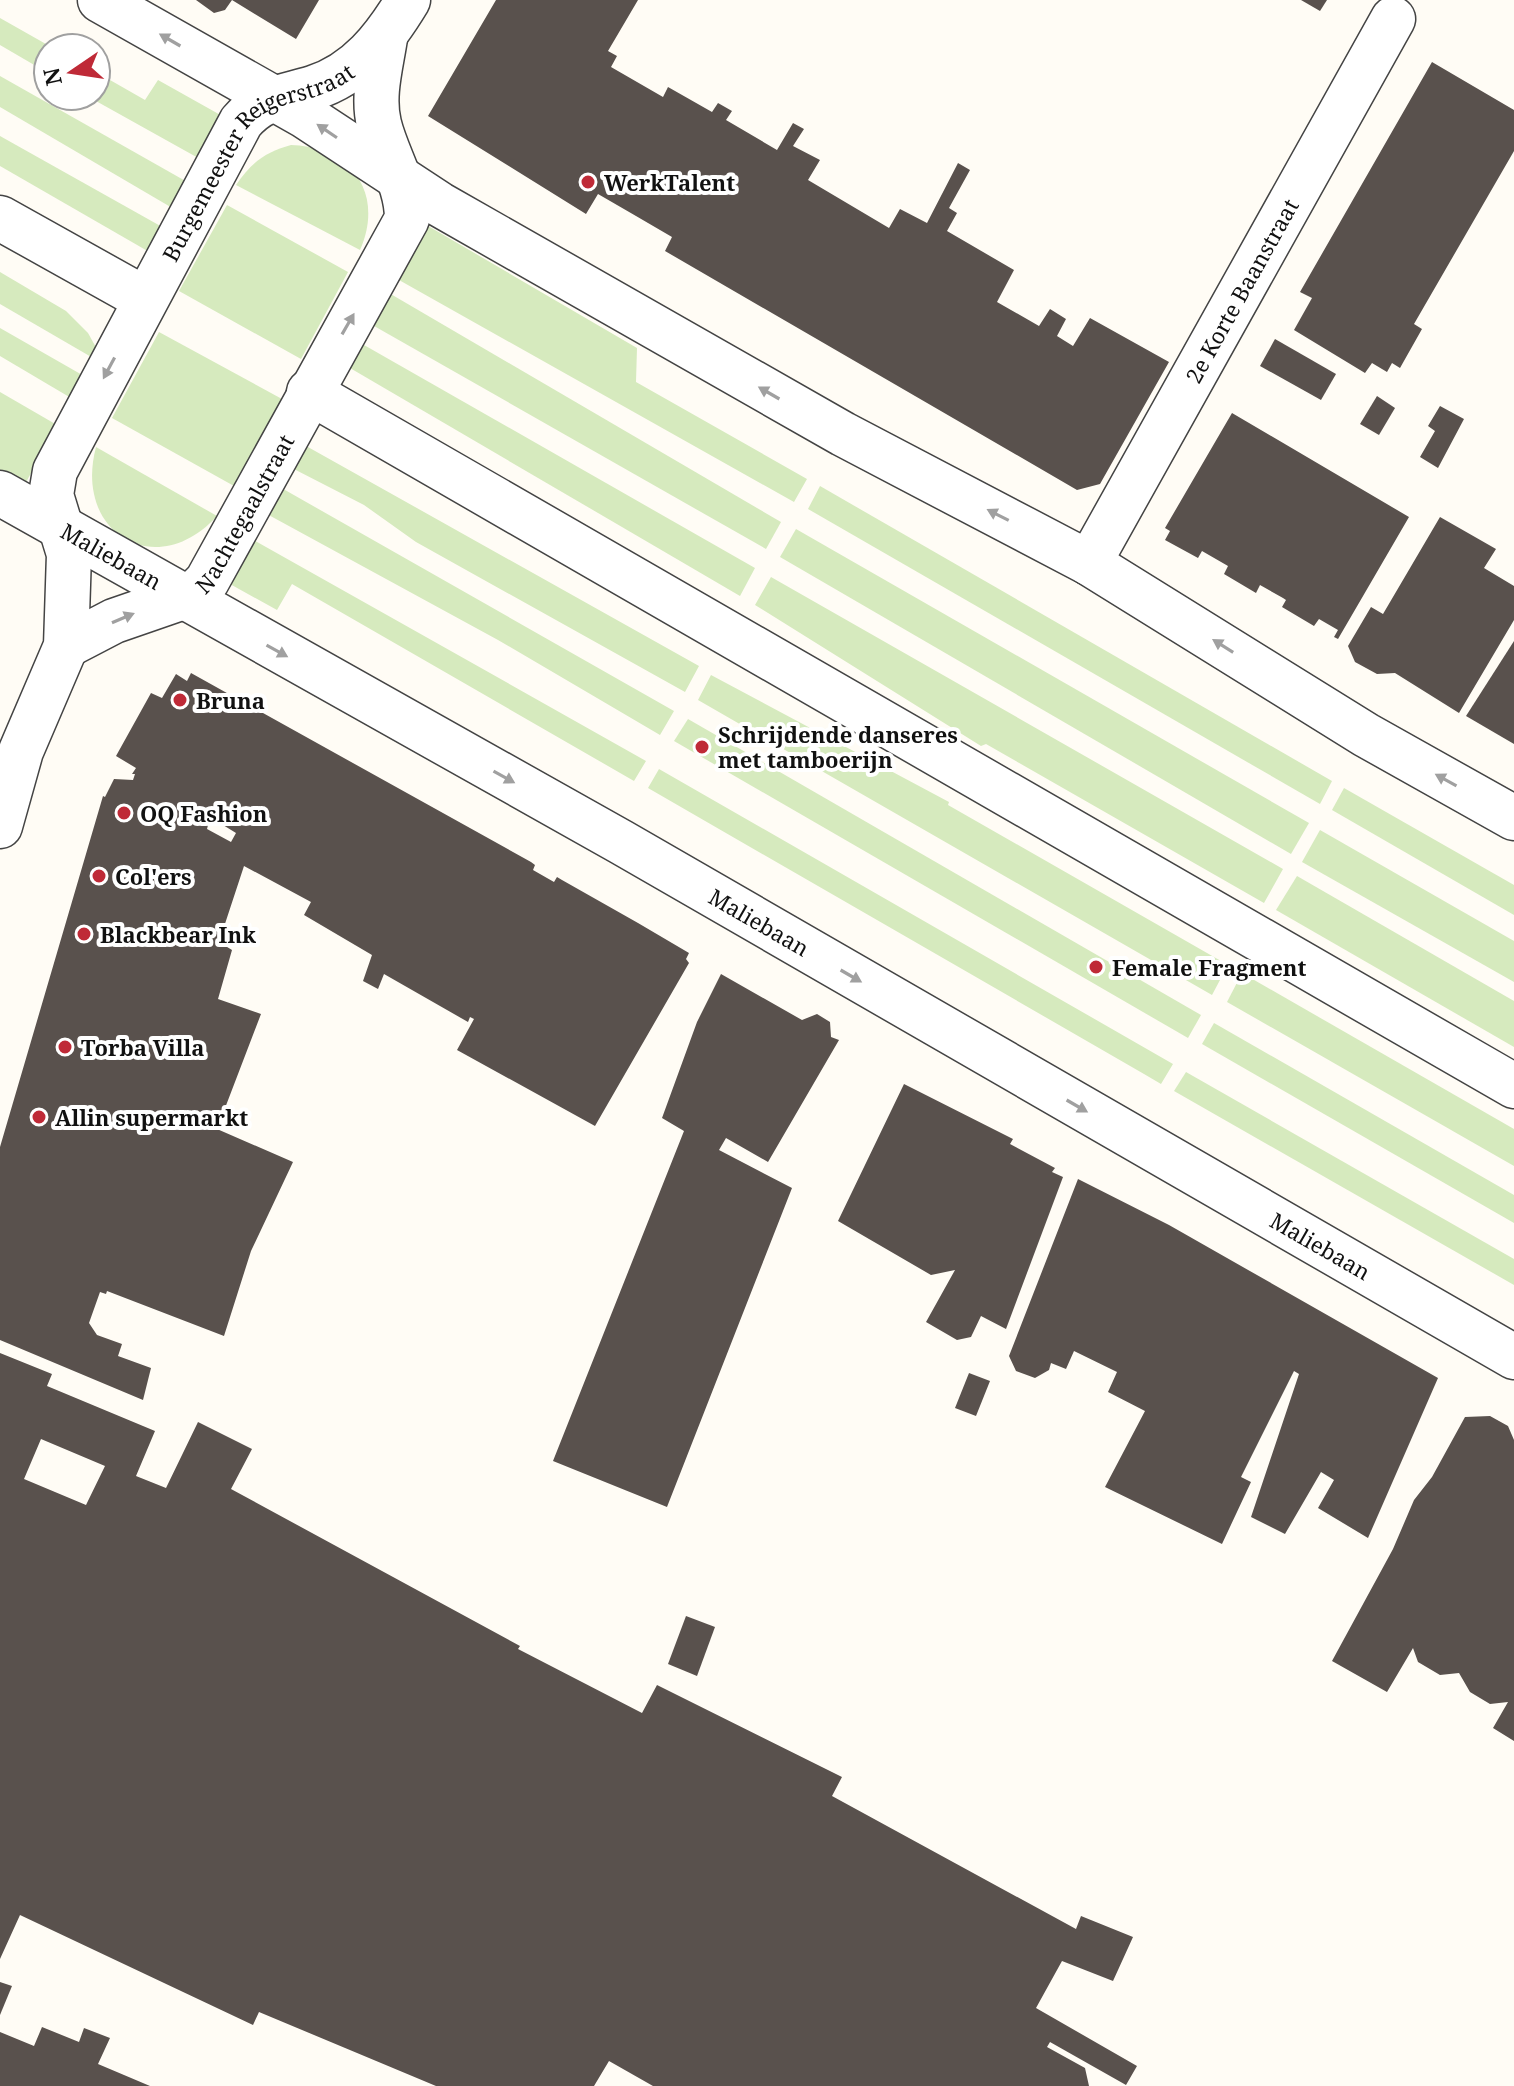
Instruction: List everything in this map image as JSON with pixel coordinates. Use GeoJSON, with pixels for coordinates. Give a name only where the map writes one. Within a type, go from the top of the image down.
{"type":"FeatureCollection","features":[{"type":"Feature","properties":{"kind":"street"},"geometry":{"type":"LineString","coordinates":[[100,0],[272,98],[401,182],[843,434],[1089,563],[1366,735],[1514,818]]}},
{"type":"Feature","properties":{"kind":"street","name":"Burgemeester Reigerstraat"},"geometry":{"type":"LineString","coordinates":[[145,299],[241,122],[253,107],[272,98],[316,87],[351,70],[385,38],[408,0]]}},
{"type":"Feature","properties":{"kind":"street","name":"2e Korte Baanstraat"},"geometry":{"type":"LineString","coordinates":[[1089,563],[1393,19]]}},
{"type":"Feature","properties":{"kind":"street","name":"Burgemeester Reigerstraat"},"geometry":{"type":"LineString","coordinates":[[309,392],[407,219],[401,182],[379,122],[377,92],[385,38]]}},
{"type":"Feature","properties":{"kind":"street"},"geometry":{"type":"LineString","coordinates":[[0,218],[145,299],[55,471],[51,495],[69,554],[66,646],[21,751],[0,826]]}},
{"type":"Feature","properties":{"kind":"street"},"geometry":{"type":"LineString","coordinates":[[309,392],[1514,1086]]}},
{"type":"Feature","properties":{"kind":"street","name":"Nachtegaalstraat"},"geometry":{"type":"LineString","coordinates":[[66,646],[114,621],[154,605],[183,599],[207,581],[309,392]]}},
{"type":"Feature","properties":{"kind":"street","name":"Maliebaan"},"geometry":{"type":"LineString","coordinates":[[0,493],[183,599],[621,842],[1514,1357]]}},
{"type":"Feature","properties":{"kind":"green space"},"geometry":{"type":"Polygon","coordinates":[[[0,18],[32,36],[32,64],[0,45],[0,18]]]}},
{"type":"Feature","properties":{"kind":"green space"},"geometry":{"type":"Polygon","coordinates":[[[0,76],[32,94],[32,112],[64,112],[189,183],[174,209],[0,107],[0,76]]]}},
{"type":"Feature","properties":{"kind":"green space"},"geometry":{"type":"Polygon","coordinates":[[[158,80],[224,117],[200,159],[112,110],[112,81],[145,100],[158,80]]]}},
{"type":"Feature","properties":{"kind":"green space"},"geometry":{"type":"Polygon","coordinates":[[[0,136],[164,228],[151,253],[0,166],[0,136]]]}},
{"type":"Feature","properties":{"kind":"green space"},"geometry":{"type":"Polygon","coordinates":[[[291,145],[331,154],[346,164],[357,177],[365,192],[368,210],[367,229],[360,250],[236,185],[259,159],[291,145]]]}},
{"type":"Feature","properties":{"kind":"green space"},"geometry":{"type":"Polygon","coordinates":[[[227,205],[348,272],[301,359],[179,291],[227,205]]]}},
{"type":"Feature","properties":{"kind":"green space"},"geometry":{"type":"Polygon","coordinates":[[[411,216],[637,348],[636,382],[807,479],[794,502],[383,271],[411,216]]]}},
{"type":"Feature","properties":{"kind":"green space"},"geometry":{"type":"Polygon","coordinates":[[[0,272],[66,311],[88,333],[98,351],[93,358],[0,304],[0,272]]]}},
{"type":"Feature","properties":{"kind":"green space"},"geometry":{"type":"Polygon","coordinates":[[[377,286],[781,522],[766,549],[360,318],[377,286]]]}},
{"type":"Feature","properties":{"kind":"green space"},"geometry":{"type":"Polygon","coordinates":[[[0,328],[84,376],[71,398],[0,356],[0,328]]]}},
{"type":"Feature","properties":{"kind":"green space"},"geometry":{"type":"Polygon","coordinates":[[[159,332],[282,399],[234,486],[112,418],[159,332]]]}},
{"type":"Feature","properties":{"kind":"green space"},"geometry":{"type":"Polygon","coordinates":[[[350,337],[755,568],[740,596],[338,361],[350,337]]]}},
{"type":"Feature","properties":{"kind":"green space"},"geometry":{"type":"Polygon","coordinates":[[[0,392],[57,425],[24,486],[0,473],[0,392]]]}},
{"type":"Feature","properties":{"kind":"green space"},"geometry":{"type":"Polygon","coordinates":[[[299,442],[699,666],[685,692],[416,542],[364,505],[288,466],[299,442]]]}},
{"type":"Feature","properties":{"kind":"green space"},"geometry":{"type":"Polygon","coordinates":[[[96,447],[217,516],[193,536],[169,546],[146,546],[125,539],[108,524],[97,503],[92,477],[96,447]]]}},
{"type":"Feature","properties":{"kind":"green space"},"geometry":{"type":"Polygon","coordinates":[[[278,486],[674,711],[660,735],[498,640],[265,513],[278,486]]]}},
{"type":"Feature","properties":{"kind":"green space"},"geometry":{"type":"Polygon","coordinates":[[[820,486],[1332,781],[1320,804],[808,509],[820,486]]]}},
{"type":"Feature","properties":{"kind":"green space"},"geometry":{"type":"Polygon","coordinates":[[[796,529],[1309,823],[1291,854],[780,557],[796,529]]]}},
{"type":"Feature","properties":{"kind":"green space"},"geometry":{"type":"Polygon","coordinates":[[[252,539],[646,761],[634,781],[292,584],[277,610],[230,584],[252,539]]]}},
{"type":"Feature","properties":{"kind":"green space"},"geometry":{"type":"Polygon","coordinates":[[[771,577],[1283,869],[1264,903],[986,744],[981,746],[755,605],[771,577]]]}},
{"type":"Feature","properties":{"kind":"green space"},"geometry":{"type":"Polygon","coordinates":[[[711,675],[949,802],[948,805],[1228,965],[1212,995],[698,700],[711,675]]]}},
{"type":"Feature","properties":{"kind":"green space"},"geometry":{"type":"Polygon","coordinates":[[[688,719],[1201,1015],[1188,1038],[674,741],[688,719]]]}},
{"type":"Feature","properties":{"kind":"green space"},"geometry":{"type":"Polygon","coordinates":[[[659,769],[1173,1064],[1161,1084],[648,788],[659,769]]]}},
{"type":"Feature","properties":{"kind":"green space"},"geometry":{"type":"Polygon","coordinates":[[[1344,788],[1514,885],[1514,915],[1332,810],[1344,788]]]}},
{"type":"Feature","properties":{"kind":"green space"},"geometry":{"type":"Polygon","coordinates":[[[1320,830],[1514,941],[1514,982],[1302,862],[1320,830]]]}},
{"type":"Feature","properties":{"kind":"green space"},"geometry":{"type":"Polygon","coordinates":[[[1297,876],[1514,1001],[1514,1047],[1276,910],[1297,876]]]}},
{"type":"Feature","properties":{"kind":"green space"},"geometry":{"type":"Polygon","coordinates":[[[1242,973],[1514,1129],[1514,1166],[1227,1002],[1242,973]]]}},
{"type":"Feature","properties":{"kind":"green space"},"geometry":{"type":"Polygon","coordinates":[[[1214,1023],[1514,1195],[1514,1223],[1202,1044],[1214,1023]]]}},
{"type":"Feature","properties":{"kind":"green space"},"geometry":{"type":"Polygon","coordinates":[[[1186,1072],[1514,1259],[1514,1285],[1174,1091],[1186,1072]]]}},
{"type":"Feature","properties":{"kind":"building"},"geometry":{"type":"Polygon","coordinates":[[[196,0],[232,0],[225,10],[214,13],[196,0]]]}},
{"type":"Feature","properties":{"kind":"building"},"geometry":{"type":"Polygon","coordinates":[[[232,0],[319,0],[296,39],[232,0]]]}},
{"type":"Feature","properties":{"kind":"building"},"geometry":{"type":"Polygon","coordinates":[[[496,0],[638,0],[608,51],[617,56],[611,67],[663,97],[668,87],[712,112],[718,103],[732,111],[726,120],[777,150],[793,123],[804,129],[793,146],[820,160],[808,180],[889,228],[900,209],[927,223],[958,163],[970,170],[949,208],[957,213],[947,231],[1014,270],[997,302],[1039,326],[1050,309],[1066,319],[1057,336],[1073,346],[1090,318],[1169,362],[1100,484],[1077,490],[665,251],[672,237],[598,194],[586,214],[428,116],[496,0]]]}},
{"type":"Feature","properties":{"kind":"building"},"geometry":{"type":"Polygon","coordinates":[[[1301,0],[1327,0],[1320,11],[1301,0]]]}},
{"type":"Feature","properties":{"kind":"building"},"geometry":{"type":"Polygon","coordinates":[[[1432,62],[1514,110],[1514,151],[1414,324],[1422,329],[1400,368],[1392,363],[1387,372],[1372,363],[1365,373],[1294,330],[1312,298],[1300,292],[1432,62]]]}},
{"type":"Feature","properties":{"kind":"building"},"geometry":{"type":"Polygon","coordinates":[[[1275,339],[1336,374],[1321,400],[1260,366],[1275,339]]]}},
{"type":"Feature","properties":{"kind":"building"},"geometry":{"type":"Polygon","coordinates":[[[1377,396],[1395,408],[1379,435],[1360,424],[1377,396]]]}},
{"type":"Feature","properties":{"kind":"building"},"geometry":{"type":"Polygon","coordinates":[[[1440,406],[1464,419],[1438,468],[1420,457],[1435,431],[1428,426],[1440,406]]]}},
{"type":"Feature","properties":{"kind":"building"},"geometry":{"type":"Polygon","coordinates":[[[1232,413],[1409,517],[1338,639],[1334,637],[1338,630],[1319,619],[1314,626],[1282,607],[1286,600],[1260,585],[1256,593],[1224,574],[1228,566],[1202,551],[1198,558],[1165,540],[1170,531],[1165,528],[1232,413]]]}},
{"type":"Feature","properties":{"kind":"building"},"geometry":{"type":"Polygon","coordinates":[[[1440,517],[1496,549],[1484,568],[1514,586],[1514,620],[1459,713],[1395,673],[1377,674],[1355,662],[1348,646],[1371,607],[1383,614],[1440,517]]]}},
{"type":"Feature","properties":{"kind":"building"},"geometry":{"type":"Polygon","coordinates":[[[1514,641],[1514,744],[1466,716],[1514,641]]]}},
{"type":"Feature","properties":{"kind":"building"},"geometry":{"type":"Polygon","coordinates":[[[191,673],[531,862],[535,865],[533,870],[554,882],[557,877],[689,953],[686,959],[689,963],[595,1126],[457,1050],[474,1019],[470,1017],[468,1022],[384,974],[378,989],[363,981],[372,955],[304,915],[311,902],[244,866],[219,942],[232,950],[218,999],[261,1014],[217,1129],[293,1162],[251,1251],[224,1336],[107,1291],[106,1294],[100,1292],[89,1323],[97,1335],[122,1344],[118,1356],[151,1368],[143,1400],[0,1340],[0,1147],[103,796],[114,779],[133,780],[135,774],[132,774],[136,768],[116,756],[151,693],[162,698],[176,674],[187,681],[191,673]],[[210,817],[207,829],[231,842],[236,833],[210,817]]]}},
{"type":"Feature","properties":{"kind":"building"},"geometry":{"type":"Polygon","coordinates":[[[721,974],[802,1020],[817,1014],[830,1022],[831,1037],[839,1040],[768,1162],[726,1138],[719,1150],[792,1188],[667,1507],[553,1461],[684,1131],[662,1118],[697,1022],[721,974]]]}},
{"type":"Feature","properties":{"kind":"building"},"geometry":{"type":"Polygon","coordinates":[[[904,1084],[1013,1139],[1010,1144],[1055,1168],[1052,1172],[1063,1177],[1006,1329],[981,1316],[971,1337],[957,1340],[926,1322],[955,1270],[931,1275],[838,1221],[904,1084]]]}},
{"type":"Feature","properties":{"kind":"building"},"geometry":{"type":"Polygon","coordinates":[[[1078,1179],[1169,1225],[1438,1378],[1368,1538],[1318,1508],[1334,1480],[1321,1472],[1285,1534],[1251,1517],[1299,1374],[1294,1371],[1241,1477],[1251,1482],[1222,1544],[1105,1487],[1145,1411],[1108,1392],[1117,1372],[1074,1351],[1066,1369],[1051,1363],[1049,1370],[1035,1378],[1016,1371],[1009,1356],[1078,1179]]]}},
{"type":"Feature","properties":{"kind":"building"},"geometry":{"type":"Polygon","coordinates":[[[0,1353],[52,1374],[47,1386],[155,1431],[136,1476],[166,1488],[198,1422],[252,1449],[231,1489],[520,1646],[518,1649],[642,1713],[657,1685],[842,1777],[832,1796],[1076,1929],[1081,1916],[1133,1937],[1113,1981],[1062,1961],[1036,2008],[1137,2066],[1126,2085],[1050,2042],[1047,2047],[1085,2068],[1089,2086],[653,2086],[609,2061],[594,2086],[436,2086],[259,2012],[253,2025],[20,1915],[0,1959],[0,1353]],[[41,1439],[24,1479],[86,1505],[105,1466],[41,1439]]]}},
{"type":"Feature","properties":{"kind":"building"},"geometry":{"type":"Polygon","coordinates":[[[969,1373],[990,1381],[976,1416],[955,1408],[969,1373]]]}},
{"type":"Feature","properties":{"kind":"building"},"geometry":{"type":"Polygon","coordinates":[[[1490,1416],[1508,1426],[1514,1440],[1514,1741],[1493,1728],[1508,1702],[1490,1704],[1470,1692],[1459,1673],[1440,1675],[1418,1662],[1413,1648],[1387,1692],[1332,1661],[1393,1549],[1414,1500],[1432,1477],[1465,1417],[1490,1416]]]}},
{"type":"Feature","properties":{"kind":"building"},"geometry":{"type":"Polygon","coordinates":[[[686,1616],[715,1627],[697,1676],[668,1664],[686,1616]]]}},
{"type":"Feature","properties":{"kind":"building"},"geometry":{"type":"Polygon","coordinates":[[[0,1982],[12,1986],[0,2015],[0,1982]]]}},
{"type":"Feature","properties":{"kind":"building"},"geometry":{"type":"Polygon","coordinates":[[[42,2027],[79,2042],[84,2028],[110,2038],[98,2064],[150,2086],[0,2086],[0,2032],[34,2046],[42,2027]]]}},
{"type":"Feature","properties":{"kind":"place","name":"WerkTalent"},"geometry":{"type":"Point","coordinates":[588,182]}},
{"type":"Feature","properties":{"kind":"place","name":"Bruna"},"geometry":{"type":"Point","coordinates":[180,700]}},
{"type":"Feature","properties":{"kind":"place","name":"Schrijdende danseres met tamboerijn"},"geometry":{"type":"Point","coordinates":[702,747]}},
{"type":"Feature","properties":{"kind":"place","name":"OQ Fashion"},"geometry":{"type":"Point","coordinates":[124,813]}},
{"type":"Feature","properties":{"kind":"place","name":"Col'ers"},"geometry":{"type":"Point","coordinates":[99,876]}},
{"type":"Feature","properties":{"kind":"place","name":"Blackbear Ink"},"geometry":{"type":"Point","coordinates":[84,934]}},
{"type":"Feature","properties":{"kind":"place","name":"Female Fragment"},"geometry":{"type":"Point","coordinates":[1096,967]}},
{"type":"Feature","properties":{"kind":"place","name":"Torba Villa"},"geometry":{"type":"Point","coordinates":[65,1047]}},
{"type":"Feature","properties":{"kind":"place","name":"Allin supermarkt"},"geometry":{"type":"Point","coordinates":[39,1117]}}]}
